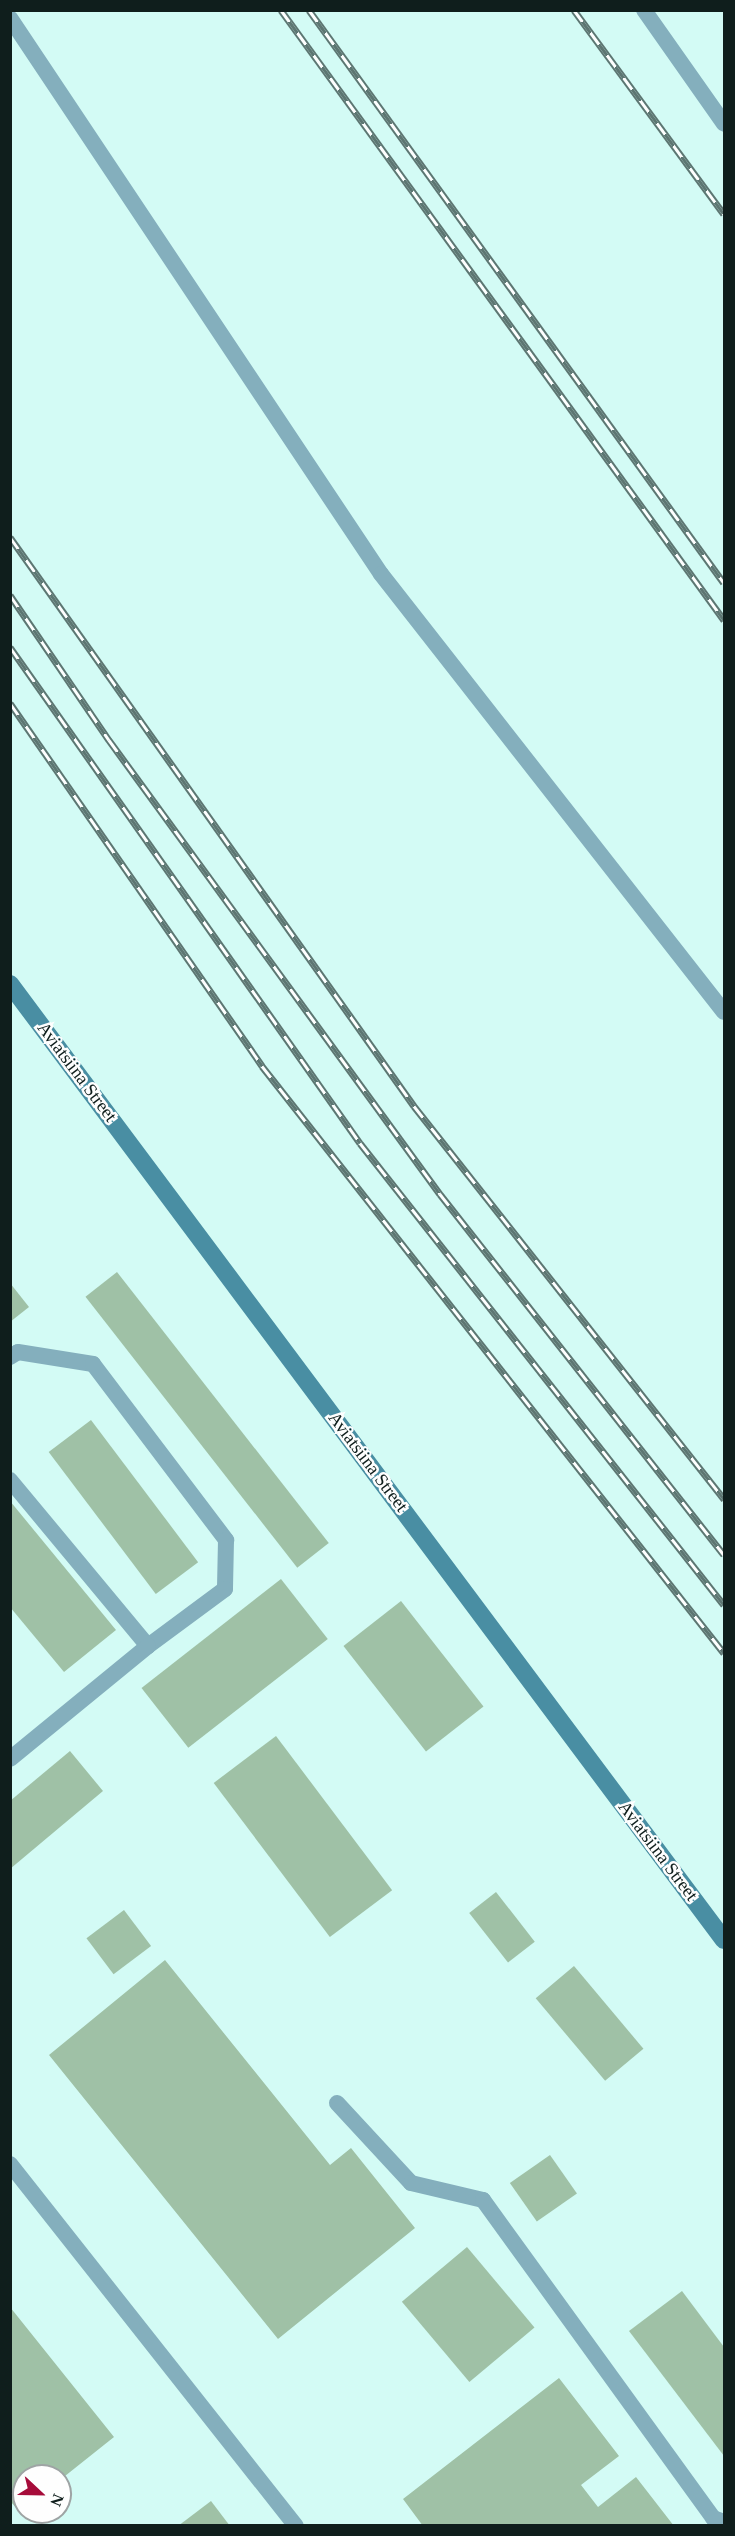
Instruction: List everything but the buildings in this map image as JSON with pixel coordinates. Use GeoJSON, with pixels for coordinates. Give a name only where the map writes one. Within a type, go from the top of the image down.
{"type":"FeatureCollection","features":[{"type":"Feature","properties":{"kind":"street","name":"Aviatsiina Street"},"geometry":{"type":"LineString","coordinates":[[10,984],[724,1940]]}},
{"type":"Feature","properties":{"kind":"lane"},"geometry":{"type":"LineString","coordinates":[[644,10],[724,124]]}},
{"type":"Feature","properties":{"kind":"lane"},"geometry":{"type":"LineString","coordinates":[[10,18],[381,574],[724,1012]]}},
{"type":"Feature","properties":{"kind":"lane"},"geometry":{"type":"LineString","coordinates":[[10,1357],[18,1352],[93,1364],[226,1540],[225,1589],[148,1646],[10,1759]]}},
{"type":"Feature","properties":{"kind":"lane"},"geometry":{"type":"LineString","coordinates":[[10,1480],[148,1646]]}},
{"type":"Feature","properties":{"kind":"lane"},"geometry":{"type":"LineString","coordinates":[[337,2103],[411,2183],[483,2200],[713,2518],[724,2522]]}},
{"type":"Feature","properties":{"kind":"lane"},"geometry":{"type":"LineString","coordinates":[[10,2164],[297,2526]]}},
{"type":"Feature","properties":{"kind":"railway"},"geometry":{"type":"LineString","coordinates":[[281,10],[724,620]]}},
{"type":"Feature","properties":{"kind":"railway"},"geometry":{"type":"LineString","coordinates":[[309,10],[724,583]]}},
{"type":"Feature","properties":{"kind":"railway"},"geometry":{"type":"LineString","coordinates":[[574,10],[724,214]]}},
{"type":"Feature","properties":{"kind":"railway"},"geometry":{"type":"LineString","coordinates":[[10,537],[414,1106],[724,1499]]}},
{"type":"Feature","properties":{"kind":"railway"},"geometry":{"type":"LineString","coordinates":[[10,595],[109,740],[440,1194],[724,1555]]}},
{"type":"Feature","properties":{"kind":"railway"},"geometry":{"type":"LineString","coordinates":[[10,647],[360,1143],[724,1605]]}},
{"type":"Feature","properties":{"kind":"railway"},"geometry":{"type":"LineString","coordinates":[[10,703],[262,1066],[724,1653]]}}]}
